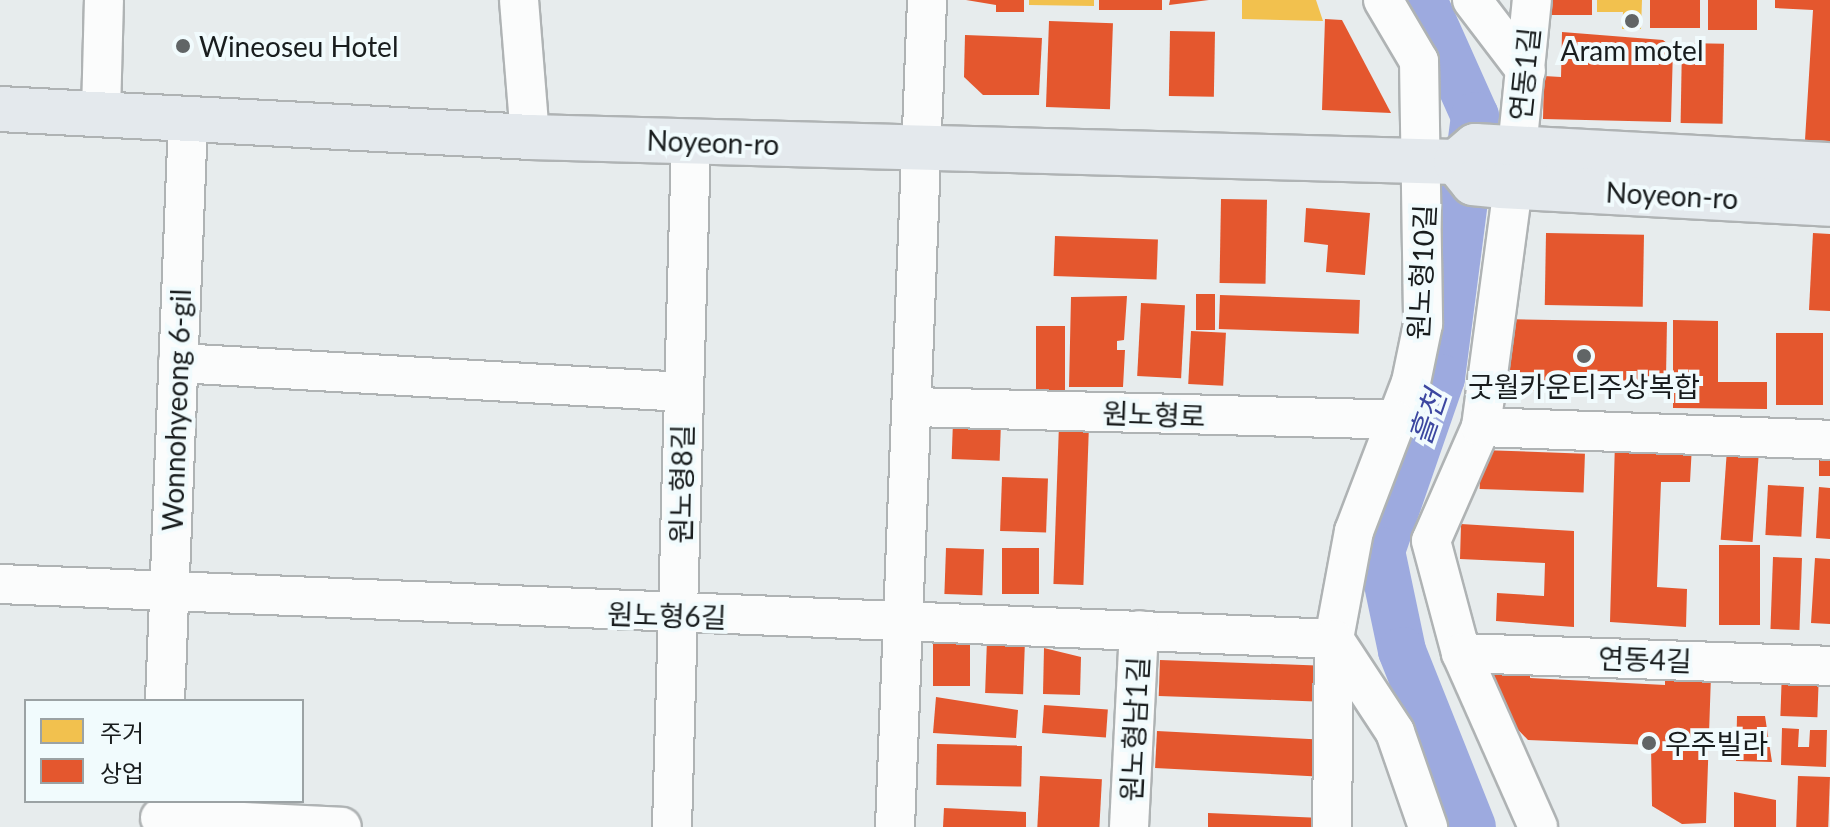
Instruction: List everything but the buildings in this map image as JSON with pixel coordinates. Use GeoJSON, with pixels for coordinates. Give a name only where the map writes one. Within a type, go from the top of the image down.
{"type":"FeatureCollection","features":[{"type":"Feature","properties":{"kind":"main road","name":"Noyeon-ro"},"geometry":{"type":"LineString","coordinates":[[0,109],[530,137],[1441,161]]}},
{"type":"Feature","properties":{"kind":"main road"},"geometry":{"type":"LineString","coordinates":[[1441,161],[1473,183],[1508,167]]}},
{"type":"Feature","properties":{"kind":"main road","name":"Noyeon-ro"},"geometry":{"type":"LineString","coordinates":[[1508,167],[1830,165]]}},
{"type":"Feature","properties":{"kind":"main road","name":"Noyeon-ro"},"geometry":{"type":"LineString","coordinates":[[1508,167],[1830,204]]}},
{"type":"Feature","properties":{"kind":"street"},"geometry":{"type":"LineString","coordinates":[[101,113],[104,0]]}},
{"type":"Feature","properties":{"kind":"street"},"geometry":{"type":"LineString","coordinates":[[519,0],[530,137]]}},
{"type":"Feature","properties":{"kind":"street"},"geometry":{"type":"LineString","coordinates":[[895,827],[913,407],[917,148],[927,0]]}},
{"type":"Feature","properties":{"kind":"street","name":"원노형10길"},"geometry":{"type":"LineString","coordinates":[[1332,827],[1334,639],[1354,531],[1394,420],[1423,324],[1441,161],[1419,61],[1383,0]]}},
{"type":"Feature","properties":{"kind":"street"},"geometry":{"type":"LineString","coordinates":[[1472,0],[1526,71]]}},
{"type":"Feature","properties":{"kind":"street","name":"연동1길"},"geometry":{"type":"LineString","coordinates":[[1532,0],[1526,71],[1508,167],[1481,427],[1431,541],[1461,653],[1538,827]]}},
{"type":"Feature","properties":{"kind":"street","name":"Wonnohyeong 6-gil"},"geometry":{"type":"LineString","coordinates":[[165,699],[188,120]]}},
{"type":"Feature","properties":{"kind":"street","name":"원노형8길"},"geometry":{"type":"LineString","coordinates":[[672,827],[691,142]]}},
{"type":"Feature","properties":{"kind":"street"},"geometry":{"type":"LineString","coordinates":[[178,363],[684,392]]}},
{"type":"Feature","properties":{"kind":"street","name":"원노형로"},"geometry":{"type":"LineString","coordinates":[[913,407],[1394,420]]}},
{"type":"Feature","properties":{"kind":"street"},"geometry":{"type":"LineString","coordinates":[[1481,427],[1830,440]]}},
{"type":"Feature","properties":{"kind":"street","name":"원노형6길"},"geometry":{"type":"LineString","coordinates":[[0,584],[678,616],[1334,639]]}},
{"type":"Feature","properties":{"kind":"street","name":"원노형남1길"},"geometry":{"type":"LineString","coordinates":[[1129,827],[1139,630]]}},
{"type":"Feature","properties":{"kind":"street"},"geometry":{"type":"LineString","coordinates":[[1334,639],[1395,732],[1428,827]]}},
{"type":"Feature","properties":{"kind":"street","name":"연동4길"},"geometry":{"type":"LineString","coordinates":[[1461,653],[1830,666]]}},
{"type":"Feature","properties":{"kind":"street"},"geometry":{"type":"LineString","coordinates":[[160,815],[342,827]]}},
{"type":"Feature","properties":{"kind":"waterway","name":"흘천"},"geometry":{"type":"LineString","coordinates":[[1423,0],[1475,116],[1441,378],[1381,551],[1402,651],[1472,827]]}},
{"type":"Feature","properties":{"kind":"place","name":"Aram motel"},"geometry":{"type":"Point","coordinates":[1632,21]}},
{"type":"Feature","properties":{"kind":"place","name":"Wineoseu Hotel"},"geometry":{"type":"Point","coordinates":[183,46]}},
{"type":"Feature","properties":{"kind":"place","name":"굿월카운티주상복합"},"geometry":{"type":"Point","coordinates":[1584,356]}},
{"type":"Feature","properties":{"kind":"place","name":"우주빌라"},"geometry":{"type":"Point","coordinates":[1649,743]}}]}
